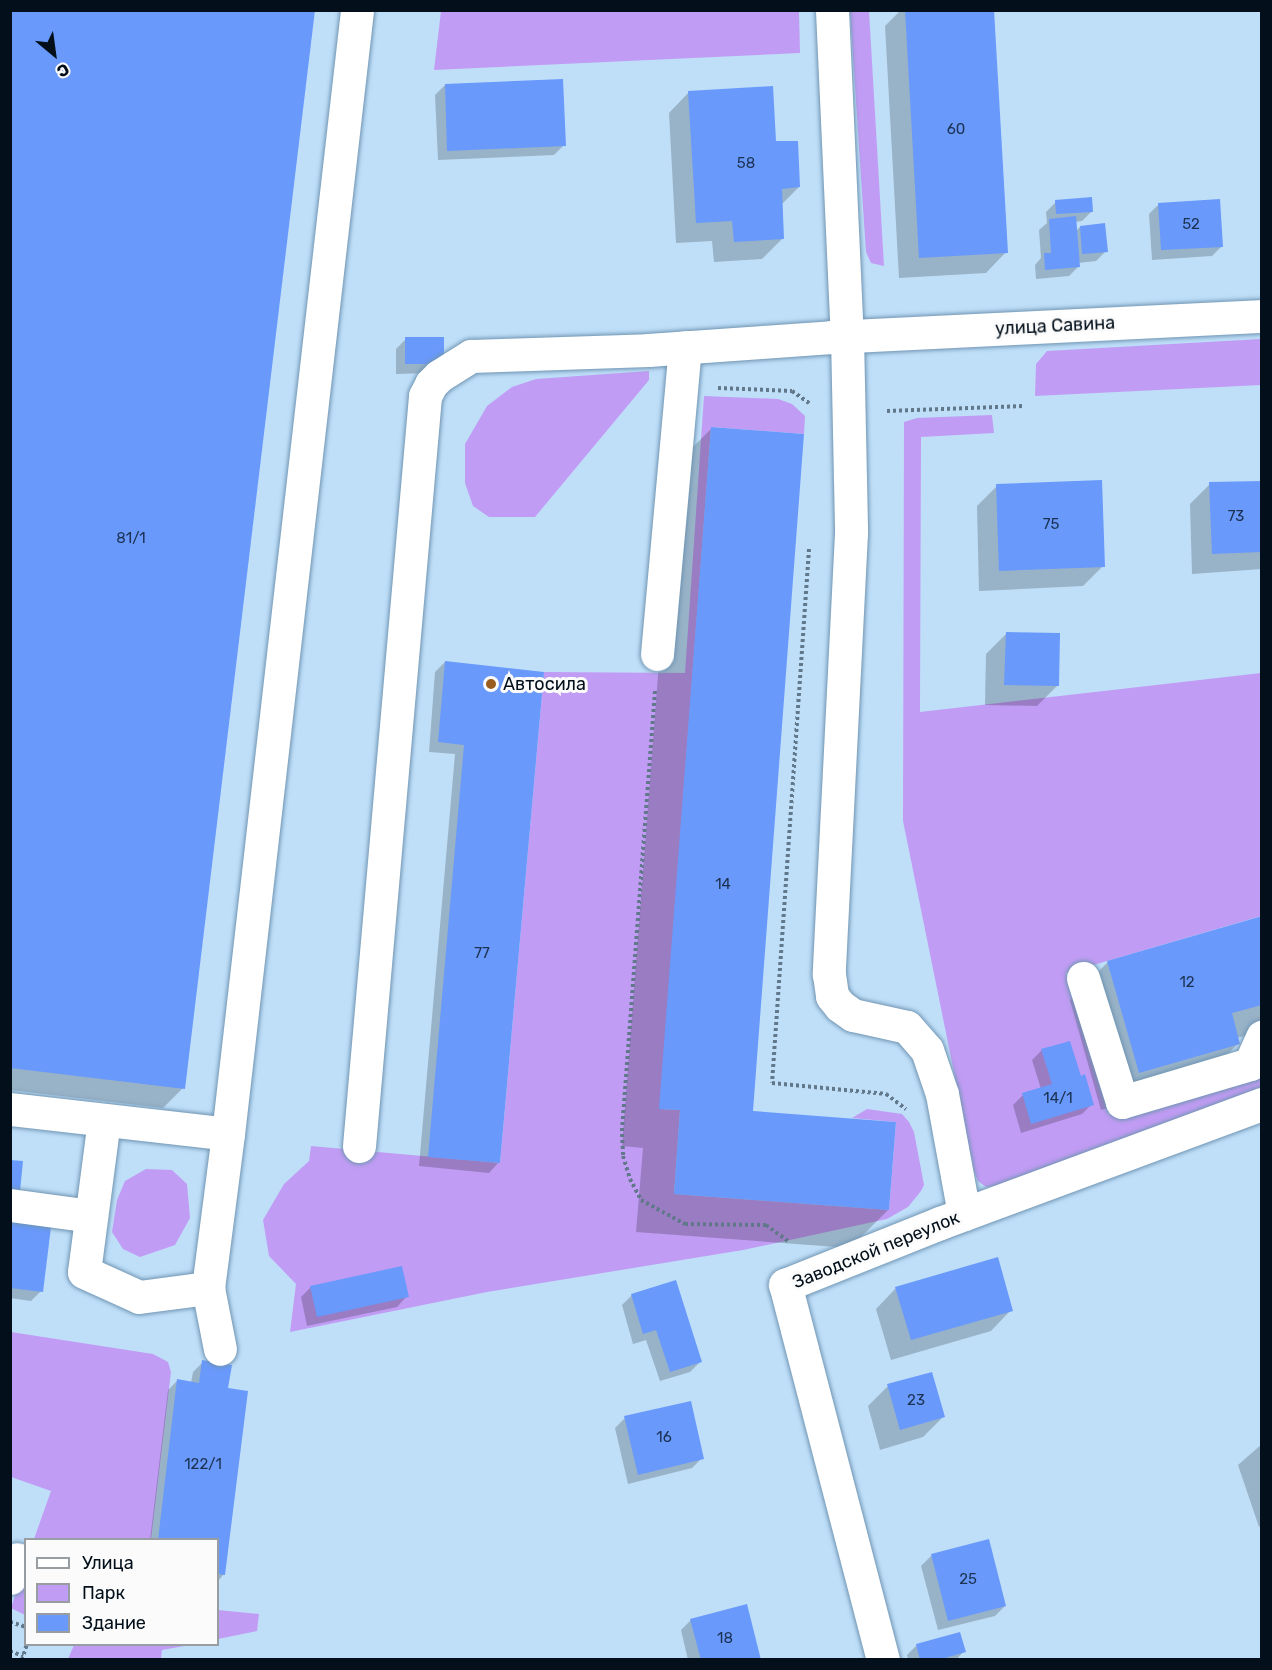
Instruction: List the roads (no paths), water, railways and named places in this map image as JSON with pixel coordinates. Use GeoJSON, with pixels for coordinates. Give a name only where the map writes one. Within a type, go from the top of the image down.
{"type":"FeatureCollection","features":[{"type":"Feature","properties":{"kind":"street"},"geometry":{"type":"LineString","coordinates":[[220,1349],[208,1288],[228,1134],[357,10]]}},
{"type":"Feature","properties":{"kind":"street"},"geometry":{"type":"LineString","coordinates":[[832,10],[848,336],[851,533],[829,974],[832,996],[840,1006],[853,1015],[907,1027],[927,1050],[942,1094],[964,1214]]}},
{"type":"Feature","properties":{"kind":"street","name":"улица Савина"},"geometry":{"type":"LineString","coordinates":[[359,1146],[425,396],[431,384],[439,376],[471,356],[685,347],[848,336],[1262,316]]}},
{"type":"Feature","properties":{"kind":"street"},"geometry":{"type":"LineString","coordinates":[[657,654],[685,347]]}},
{"type":"Feature","properties":{"kind":"street"},"geometry":{"type":"LineString","coordinates":[[1083,978],[1122,1102],[1250,1064],[1262,1037]]}},
{"type":"Feature","properties":{"kind":"street","name":"Заводской переулок"},"geometry":{"type":"LineString","coordinates":[[883,1659],[785,1285],[824,1267],[1262,1104]]}},
{"type":"Feature","properties":{"kind":"street"},"geometry":{"type":"LineString","coordinates":[[10,1109],[228,1134]]}},
{"type":"Feature","properties":{"kind":"street"},"geometry":{"type":"LineString","coordinates":[[104,1120],[84,1272],[139,1297],[208,1288]]}},
{"type":"Feature","properties":{"kind":"street"},"geometry":{"type":"LineString","coordinates":[[10,1205],[92,1216]]}},
{"type":"Feature","properties":{"kind":"place","name":"Автосила"},"geometry":{"type":"Point","coordinates":[491,684]}}]}
